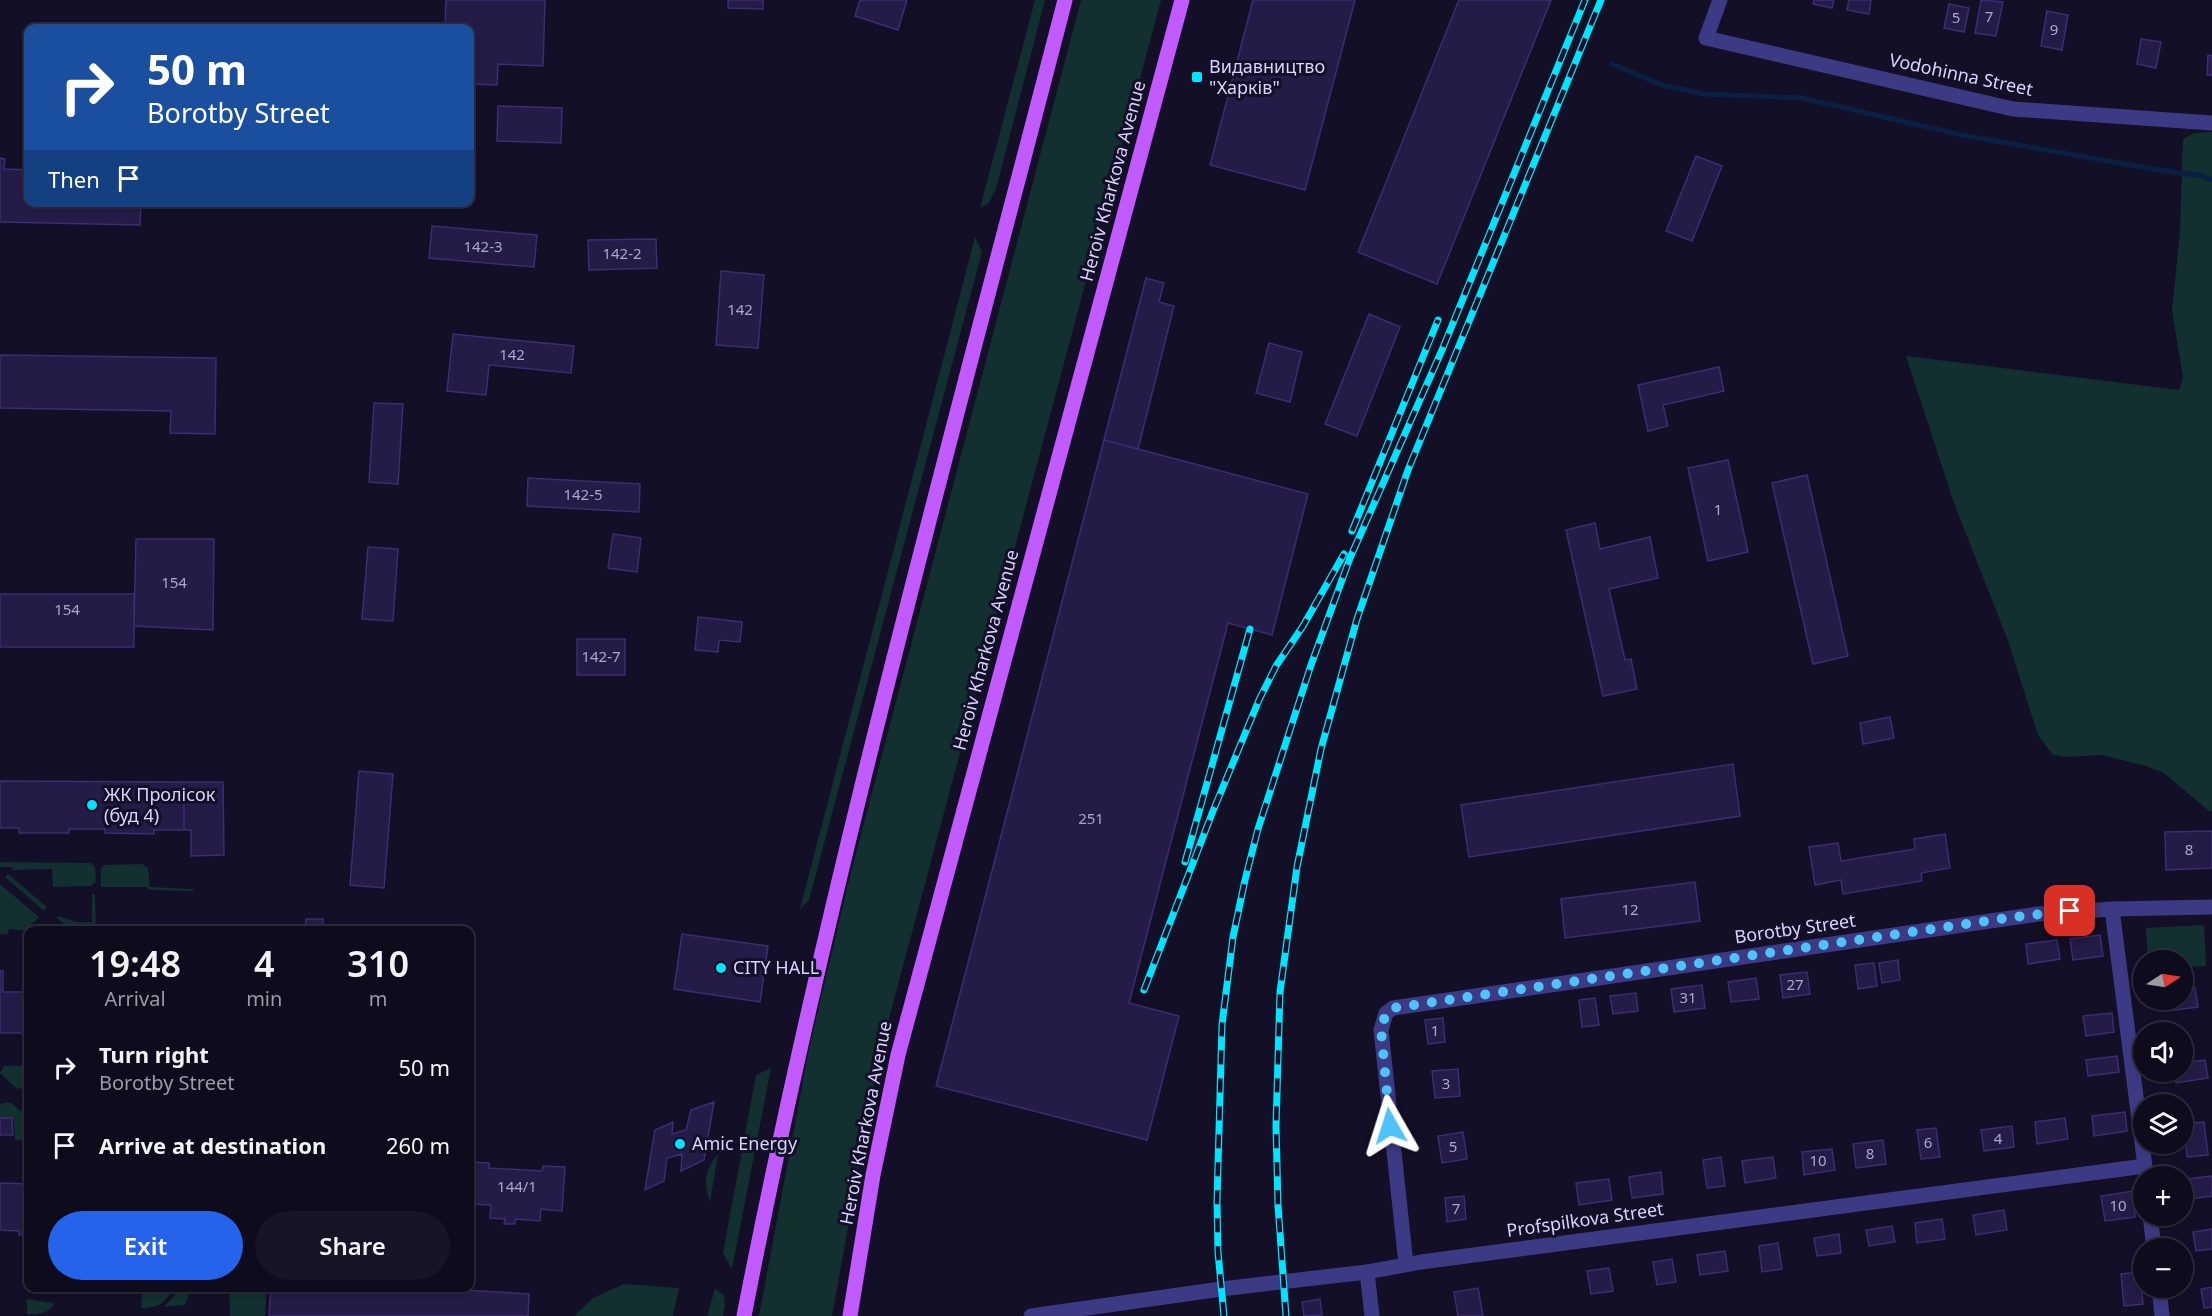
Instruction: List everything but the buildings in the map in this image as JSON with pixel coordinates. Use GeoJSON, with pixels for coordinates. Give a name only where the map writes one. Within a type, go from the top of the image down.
{"type":"FeatureCollection","features":[{"type":"Feature","properties":{"kind":"main road"},"geometry":{"type":"LineString","coordinates":[[744,1316],[825,933],[1065,0]]}},
{"type":"Feature","properties":{"kind":"main road","name":"Heroiv Kharkova Avenue"},"geometry":{"type":"LineString","coordinates":[[850,1316],[873,1175],[898,1055],[1182,0]]}},
{"type":"Feature","properties":{"kind":"street","name":"Vodohinna Street"},"geometry":{"type":"LineString","coordinates":[[1720,0],[1706,38],[2013,109],[2212,123]]}},
{"type":"Feature","properties":{"kind":"street","name":"Borotby Street"},"geometry":{"type":"LineString","coordinates":[[1406,1264],[1381,1029],[1386,1013],[1393,1008],[2038,914],[2112,909],[2212,907]]}},
{"type":"Feature","properties":{"kind":"street"},"geometry":{"type":"LineString","coordinates":[[2112,909],[2144,1166]]}},
{"type":"Feature","properties":{"kind":"street","name":"Profspilkova Street"},"geometry":{"type":"LineString","coordinates":[[1031,1316],[1221,1289],[1367,1272],[1406,1264],[2133,1173]]}},
{"type":"Feature","properties":{"kind":"street"},"geometry":{"type":"LineString","coordinates":[[1367,1272],[1372,1316]]}},
{"type":"Feature","properties":{"kind":"street"},"geometry":{"type":"LineString","coordinates":[[2160,1298],[2162,1316]]}},
{"type":"Feature","properties":{"kind":"green space"},"geometry":{"type":"Polygon","coordinates":[[[1035,0],[1045,0],[996,189],[988,204],[980,208],[1035,0]]]}},
{"type":"Feature","properties":{"kind":"green space"},"geometry":{"type":"Polygon","coordinates":[[[1081,0],[1161,0],[879,1056],[832,1316],[759,1316],[809,1049],[849,880],[1081,0]]]}},
{"type":"Feature","properties":{"kind":"green space"},"geometry":{"type":"Polygon","coordinates":[[[2212,132],[2212,811],[2209,811],[2164,773],[2102,755],[2065,757],[2053,755],[2038,735],[2008,641],[1954,503],[1906,356],[2179,390],[2183,378],[2172,310],[2180,231],[2183,139],[2194,133],[2212,132]]]}},
{"type":"Feature","properties":{"kind":"green space"},"geometry":{"type":"Polygon","coordinates":[[[975,237],[982,252],[809,900],[800,909],[975,237]]]}},
{"type":"Feature","properties":{"kind":"green space"},"geometry":{"type":"Polygon","coordinates":[[[0,862],[90,863],[95,867],[96,882],[91,886],[53,887],[52,869],[13,870],[12,867],[0,867],[0,862]]]}},
{"type":"Feature","properties":{"kind":"green space"},"geometry":{"type":"Polygon","coordinates":[[[142,864],[148,868],[150,887],[193,889],[193,891],[150,890],[146,887],[101,887],[101,869],[104,865],[142,864]]]}},
{"type":"Feature","properties":{"kind":"green space"},"geometry":{"type":"Polygon","coordinates":[[[8,874],[47,907],[44,911],[5,877],[8,874]]]}},
{"type":"Feature","properties":{"kind":"green space"},"geometry":{"type":"Polygon","coordinates":[[[0,884],[39,917],[30,926],[24,926],[24,931],[9,929],[8,934],[0,934],[0,884]]]}},
{"type":"Feature","properties":{"kind":"green space"},"geometry":{"type":"Polygon","coordinates":[[[92,894],[95,895],[96,926],[66,926],[57,918],[58,916],[76,922],[92,922],[92,894]]]}},
{"type":"Feature","properties":{"kind":"green space"},"geometry":{"type":"Polygon","coordinates":[[[2204,925],[2206,966],[2193,967],[2193,950],[2147,950],[2146,928],[2204,925]]]}},
{"type":"Feature","properties":{"kind":"green space"},"geometry":{"type":"Polygon","coordinates":[[[4,1066],[24,1066],[24,1087],[17,1089],[0,1073],[4,1066]]]}},
{"type":"Feature","properties":{"kind":"green space"},"geometry":{"type":"Polygon","coordinates":[[[771,1068],[732,1269],[723,1253],[756,1075],[771,1068]]]}},
{"type":"Feature","properties":{"kind":"green space"},"geometry":{"type":"Polygon","coordinates":[[[11,1103],[24,1114],[24,1154],[22,1154],[22,1140],[15,1140],[14,1119],[0,1118],[0,1104],[11,1103]]]}},
{"type":"Feature","properties":{"kind":"green space"},"geometry":{"type":"Polygon","coordinates":[[[718,1154],[710,1202],[706,1188],[706,1176],[718,1154]]]}},
{"type":"Feature","properties":{"kind":"green space"},"geometry":{"type":"Polygon","coordinates":[[[624,1284],[679,1288],[673,1316],[574,1316],[593,1298],[624,1284]]]}},
{"type":"Feature","properties":{"kind":"green space"},"geometry":{"type":"Polygon","coordinates":[[[715,1289],[724,1295],[723,1316],[707,1316],[715,1289]]]}},
{"type":"Feature","properties":{"kind":"green space"},"geometry":{"type":"Polygon","coordinates":[[[172,1292],[158,1305],[148,1308],[141,1308],[142,1293],[172,1292]]]}},
{"type":"Feature","properties":{"kind":"green space"},"geometry":{"type":"Polygon","coordinates":[[[178,1292],[188,1292],[185,1305],[164,1307],[178,1292]]]}},
{"type":"Feature","properties":{"kind":"green space"},"geometry":{"type":"Polygon","coordinates":[[[229,1292],[267,1292],[265,1316],[230,1316],[229,1292]]]}},
{"type":"Feature","properties":{"kind":"green space"},"geometry":{"type":"Polygon","coordinates":[[[27,1299],[54,1303],[49,1310],[43,1313],[27,1314],[27,1299]]]}},
{"type":"Feature","properties":{"kind":"waterway"},"geometry":{"type":"LineString","coordinates":[[1612,64],[1662,85],[1704,94],[1802,98],[1962,135],[2203,176],[2212,180]]}},
{"type":"Feature","properties":{"kind":"railway"},"geometry":{"type":"LineString","coordinates":[[1224,1316],[1218,1252],[1217,1201],[1222,1025],[1233,937],[1258,829],[1311,665],[1350,558],[1442,350],[1585,0]]}},
{"type":"Feature","properties":{"kind":"railway"},"geometry":{"type":"LineString","coordinates":[[1286,1316],[1278,1205],[1276,1126],[1280,992],[1297,867],[1321,749],[1357,619],[1408,470],[1601,0]]}},
{"type":"Feature","properties":{"kind":"railway"},"geometry":{"type":"LineString","coordinates":[[1352,531],[1438,320]]}},
{"type":"Feature","properties":{"kind":"railway"},"geometry":{"type":"LineString","coordinates":[[1144,990],[1213,811],[1259,700],[1276,666],[1303,626],[1344,554]]}},
{"type":"Feature","properties":{"kind":"railway"},"geometry":{"type":"LineString","coordinates":[[1185,862],[1250,629]]}},
{"type":"Feature","properties":{"kind":"place","name":"Видавництво \"Харків\""},"geometry":{"type":"Point","coordinates":[1197,77]}},
{"type":"Feature","properties":{"kind":"place","name":"ЖК Пролісок (буд 4)"},"geometry":{"type":"Point","coordinates":[92,805]}},
{"type":"Feature","properties":{"kind":"place","name":"CITY HALL"},"geometry":{"type":"Point","coordinates":[721,968]}},
{"type":"Feature","properties":{"kind":"place","name":"Amic Energy"},"geometry":{"type":"Point","coordinates":[680,1144]}},
{"type":"Feature","properties":{"kind":"route"},"geometry":{"type":"LineString","coordinates":[[1390,1126],[1381,1029],[1386,1013],[1402,1005],[2014,917],[2070,911]]}}]}
